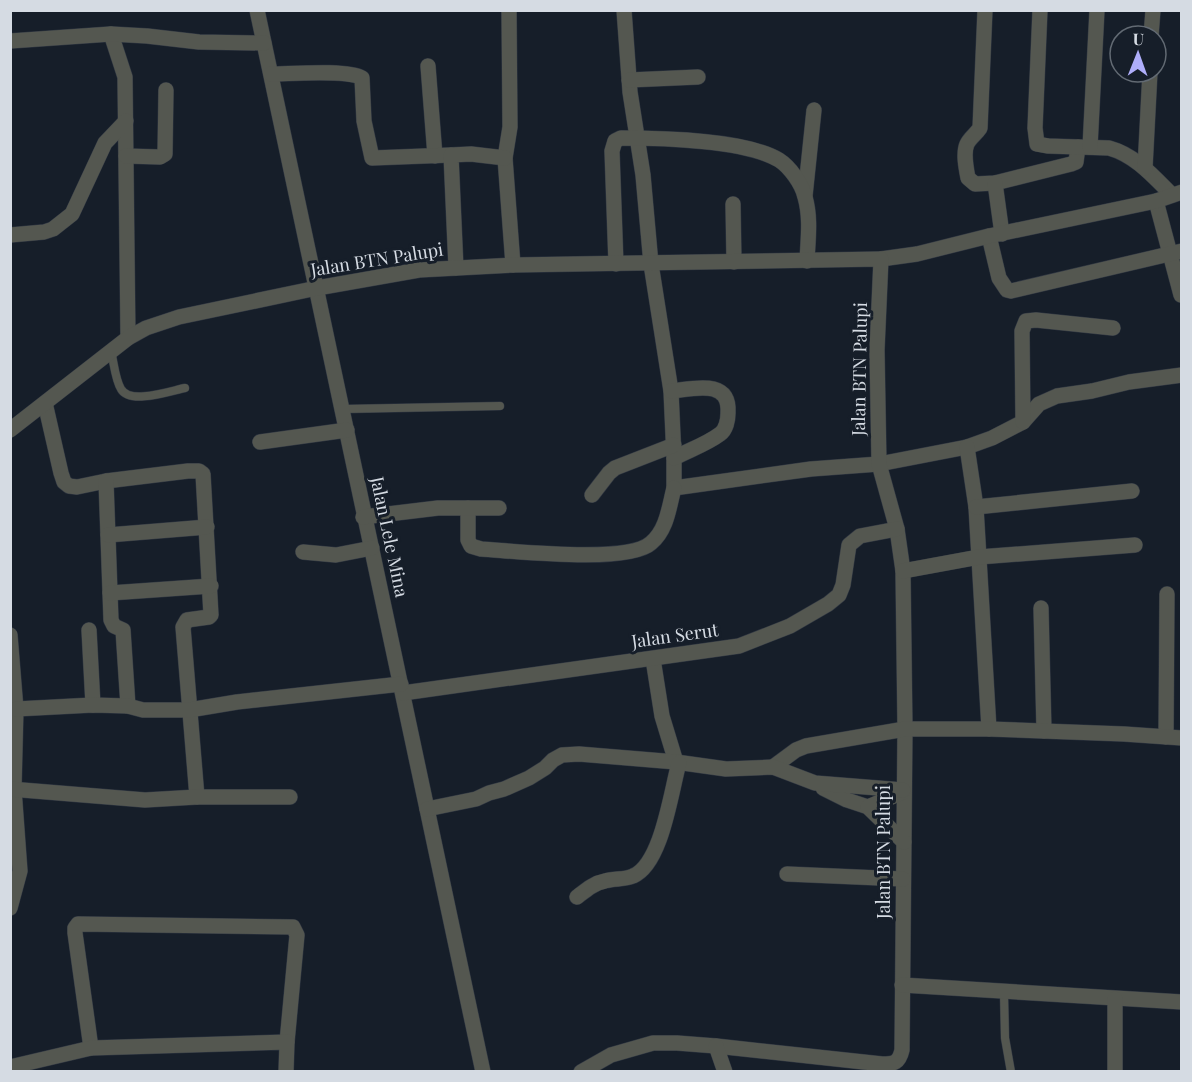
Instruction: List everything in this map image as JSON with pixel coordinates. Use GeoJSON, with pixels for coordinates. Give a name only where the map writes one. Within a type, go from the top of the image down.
{"type":"FeatureCollection","features":[{"type":"Feature","properties":{"kind":"street","name":"Jalan Lele Mina"},"geometry":{"type":"LineString","coordinates":[[257,10],[343,409],[363,517],[372,548],[483,1071]]}},
{"type":"Feature","properties":{"kind":"street"},"geometry":{"type":"LineString","coordinates":[[509,10],[510,127],[505,158],[513,265]]}},
{"type":"Feature","properties":{"kind":"street"},"geometry":{"type":"LineString","coordinates":[[468,508],[468,540],[471,546],[481,549],[605,555],[638,550],[651,544],[663,529],[674,488],[670,391],[651,264],[638,138],[629,80],[624,10]]}},
{"type":"Feature","properties":{"kind":"street"},"geometry":{"type":"LineString","coordinates":[[985,10],[980,128],[968,141],[965,151],[968,178],[975,184],[995,183],[1076,162],[1084,147],[1097,10]]}},
{"type":"Feature","properties":{"kind":"street"},"geometry":{"type":"LineString","coordinates":[[1040,10],[1037,144],[1118,150],[1177,193]]}},
{"type":"Feature","properties":{"kind":"street"},"geometry":{"type":"LineString","coordinates":[[111,34],[125,77],[128,338]]}},
{"type":"Feature","properties":{"kind":"street"},"geometry":{"type":"LineString","coordinates":[[10,41],[111,34],[199,42],[264,43]]}},
{"type":"Feature","properties":{"kind":"street"},"geometry":{"type":"LineString","coordinates":[[428,66],[435,156]]}},
{"type":"Feature","properties":{"kind":"street"},"geometry":{"type":"LineString","coordinates":[[271,74],[319,73],[359,76],[363,83],[364,121],[371,157],[471,154],[505,158]]}},
{"type":"Feature","properties":{"kind":"street"},"geometry":{"type":"LineString","coordinates":[[629,80],[698,77]]}},
{"type":"Feature","properties":{"kind":"street"},"geometry":{"type":"LineString","coordinates":[[1145,168],[1149,84]]}},
{"type":"Feature","properties":{"kind":"street"},"geometry":{"type":"LineString","coordinates":[[126,156],[160,157],[165,154],[166,90]]}},
{"type":"Feature","properties":{"kind":"street"},"geometry":{"type":"LineString","coordinates":[[807,261],[809,220],[805,196],[814,110]]}},
{"type":"Feature","properties":{"kind":"street"},"geometry":{"type":"LineString","coordinates":[[10,235],[53,229],[72,214],[105,143],[126,121]]}},
{"type":"Feature","properties":{"kind":"street"},"geometry":{"type":"LineString","coordinates":[[616,264],[613,146],[615,141],[621,138],[728,145],[759,151],[780,161],[795,178],[805,196]]}},
{"type":"Feature","properties":{"kind":"street"},"geometry":{"type":"LineString","coordinates":[[451,155],[456,268]]}},
{"type":"Feature","properties":{"kind":"street"},"geometry":{"type":"LineString","coordinates":[[995,183],[999,278],[1007,290],[1011,291],[1176,253]]}},
{"type":"Feature","properties":{"kind":"street"},"geometry":{"type":"LineString","coordinates":[[881,259],[917,254],[1156,201],[1177,193]]}},
{"type":"Feature","properties":{"kind":"street"},"geometry":{"type":"LineString","coordinates":[[1156,201],[1176,253],[1181,295]]}},
{"type":"Feature","properties":{"kind":"street"},"geometry":{"type":"LineString","coordinates":[[733,204],[734,262]]}},
{"type":"Feature","properties":{"kind":"street","name":"Jalan BTN Palupi"},"geometry":{"type":"LineString","coordinates":[[10,430],[128,338],[146,328],[179,317],[317,288],[419,270],[513,265],[881,259],[877,361],[879,464],[897,529],[903,571],[905,729],[902,1050],[897,1062],[892,1064],[716,1046],[653,1043],[611,1054],[581,1071]]}},
{"type":"Feature","properties":{"kind":"street"},"geometry":{"type":"LineString","coordinates":[[1023,422],[1022,331],[1026,321],[1113,328]]}},
{"type":"Feature","properties":{"kind":"street"},"geometry":{"type":"LineString","coordinates":[[674,488],[811,469],[879,464],[967,447],[992,438],[1023,422],[1039,404],[1057,396],[1129,382],[1182,375]]}},
{"type":"Feature","properties":{"kind":"street"},"geometry":{"type":"LineString","coordinates":[[592,495],[615,468],[674,451],[722,433],[728,419],[725,396],[715,388],[670,391]]}},
{"type":"Feature","properties":{"kind":"street"},"geometry":{"type":"LineString","coordinates":[[45,403],[64,482],[69,486],[77,487],[106,481],[188,471],[203,474],[211,586],[210,616],[187,620],[183,624],[197,797]]}},
{"type":"Feature","properties":{"kind":"street"},"geometry":{"type":"LineString","coordinates":[[260,442],[347,430]]}},
{"type":"Feature","properties":{"kind":"street"},"geometry":{"type":"LineString","coordinates":[[967,447],[976,507],[989,729]]}},
{"type":"Feature","properties":{"kind":"street"},"geometry":{"type":"LineString","coordinates":[[106,481],[112,624],[123,630],[128,706]]}},
{"type":"Feature","properties":{"kind":"street"},"geometry":{"type":"LineString","coordinates":[[976,507],[1132,491]]}},
{"type":"Feature","properties":{"kind":"street"},"geometry":{"type":"LineString","coordinates":[[363,517],[438,508],[499,508]]}},
{"type":"Feature","properties":{"kind":"street"},"geometry":{"type":"LineString","coordinates":[[108,536],[207,527]]}},
{"type":"Feature","properties":{"kind":"street","name":"Jalan Serut"},"geometry":{"type":"LineString","coordinates":[[16,709],[93,705],[128,706],[142,710],[189,710],[237,702],[402,688],[653,659],[740,646],[789,626],[828,604],[838,595],[843,585],[847,552],[853,541],[860,536],[897,529]]}},
{"type":"Feature","properties":{"kind":"street"},"geometry":{"type":"LineString","coordinates":[[903,571],[979,557],[1134,545]]}},
{"type":"Feature","properties":{"kind":"street"},"geometry":{"type":"LineString","coordinates":[[303,552],[336,555],[372,548]]}},
{"type":"Feature","properties":{"kind":"street"},"geometry":{"type":"LineString","coordinates":[[110,593],[211,586]]}},
{"type":"Feature","properties":{"kind":"street"},"geometry":{"type":"LineString","coordinates":[[1166,737],[1167,594]]}},
{"type":"Feature","properties":{"kind":"street"},"geometry":{"type":"LineString","coordinates":[[1041,608],[1044,731]]}},
{"type":"Feature","properties":{"kind":"street"},"geometry":{"type":"LineString","coordinates":[[89,630],[93,705]]}},
{"type":"Feature","properties":{"kind":"street"},"geometry":{"type":"LineString","coordinates":[[10,635],[16,709],[12,789],[20,871],[10,908]]}},
{"type":"Feature","properties":{"kind":"street"},"geometry":{"type":"LineString","coordinates":[[577,897],[593,885],[605,880],[634,876],[643,870],[652,856],[663,827],[677,762],[662,716],[653,659]]}},
{"type":"Feature","properties":{"kind":"street"},"geometry":{"type":"LineString","coordinates":[[773,768],[796,750],[806,746],[905,729],[989,729],[1182,738]]}},
{"type":"Feature","properties":{"kind":"street"},"geometry":{"type":"LineString","coordinates":[[428,809],[476,799],[504,789],[529,778],[562,755],[579,754],[677,762],[726,769],[773,768],[815,783],[847,800],[868,807],[904,842]]}},
{"type":"Feature","properties":{"kind":"street"},"geometry":{"type":"LineString","coordinates":[[815,783],[903,791]]}},
{"type":"Feature","properties":{"kind":"street"},"geometry":{"type":"LineString","coordinates":[[12,789],[145,800],[197,797],[290,797]]}},
{"type":"Feature","properties":{"kind":"street"},"geometry":{"type":"LineString","coordinates":[[868,807],[903,791]]}},
{"type":"Feature","properties":{"kind":"street"},"geometry":{"type":"LineString","coordinates":[[787,874],[903,879]]}},
{"type":"Feature","properties":{"kind":"street"},"geometry":{"type":"LineString","coordinates":[[91,1048],[75,933],[78,924],[293,927],[297,935],[286,1071]]}},
{"type":"Feature","properties":{"kind":"street"},"geometry":{"type":"LineString","coordinates":[[902,985],[1004,993],[1182,1002]]}},
{"type":"Feature","properties":{"kind":"street"},"geometry":{"type":"LineString","coordinates":[[1114,1071],[1115,999]]}},
{"type":"Feature","properties":{"kind":"street"},"geometry":{"type":"LineString","coordinates":[[10,1067],[91,1048],[287,1042]]}},
{"type":"Feature","properties":{"kind":"street"},"geometry":{"type":"LineString","coordinates":[[716,1046],[725,1071]]}},
{"type":"Feature","properties":{"kind":"lane"},"geometry":{"type":"LineString","coordinates":[[111,351],[120,388],[126,395],[136,398],[185,388]]}},
{"type":"Feature","properties":{"kind":"lane"},"geometry":{"type":"LineString","coordinates":[[343,409],[500,406]]}},
{"type":"Feature","properties":{"kind":"lane"},"geometry":{"type":"LineString","coordinates":[[1004,993],[1005,1038],[1011,1071]]}}]}
